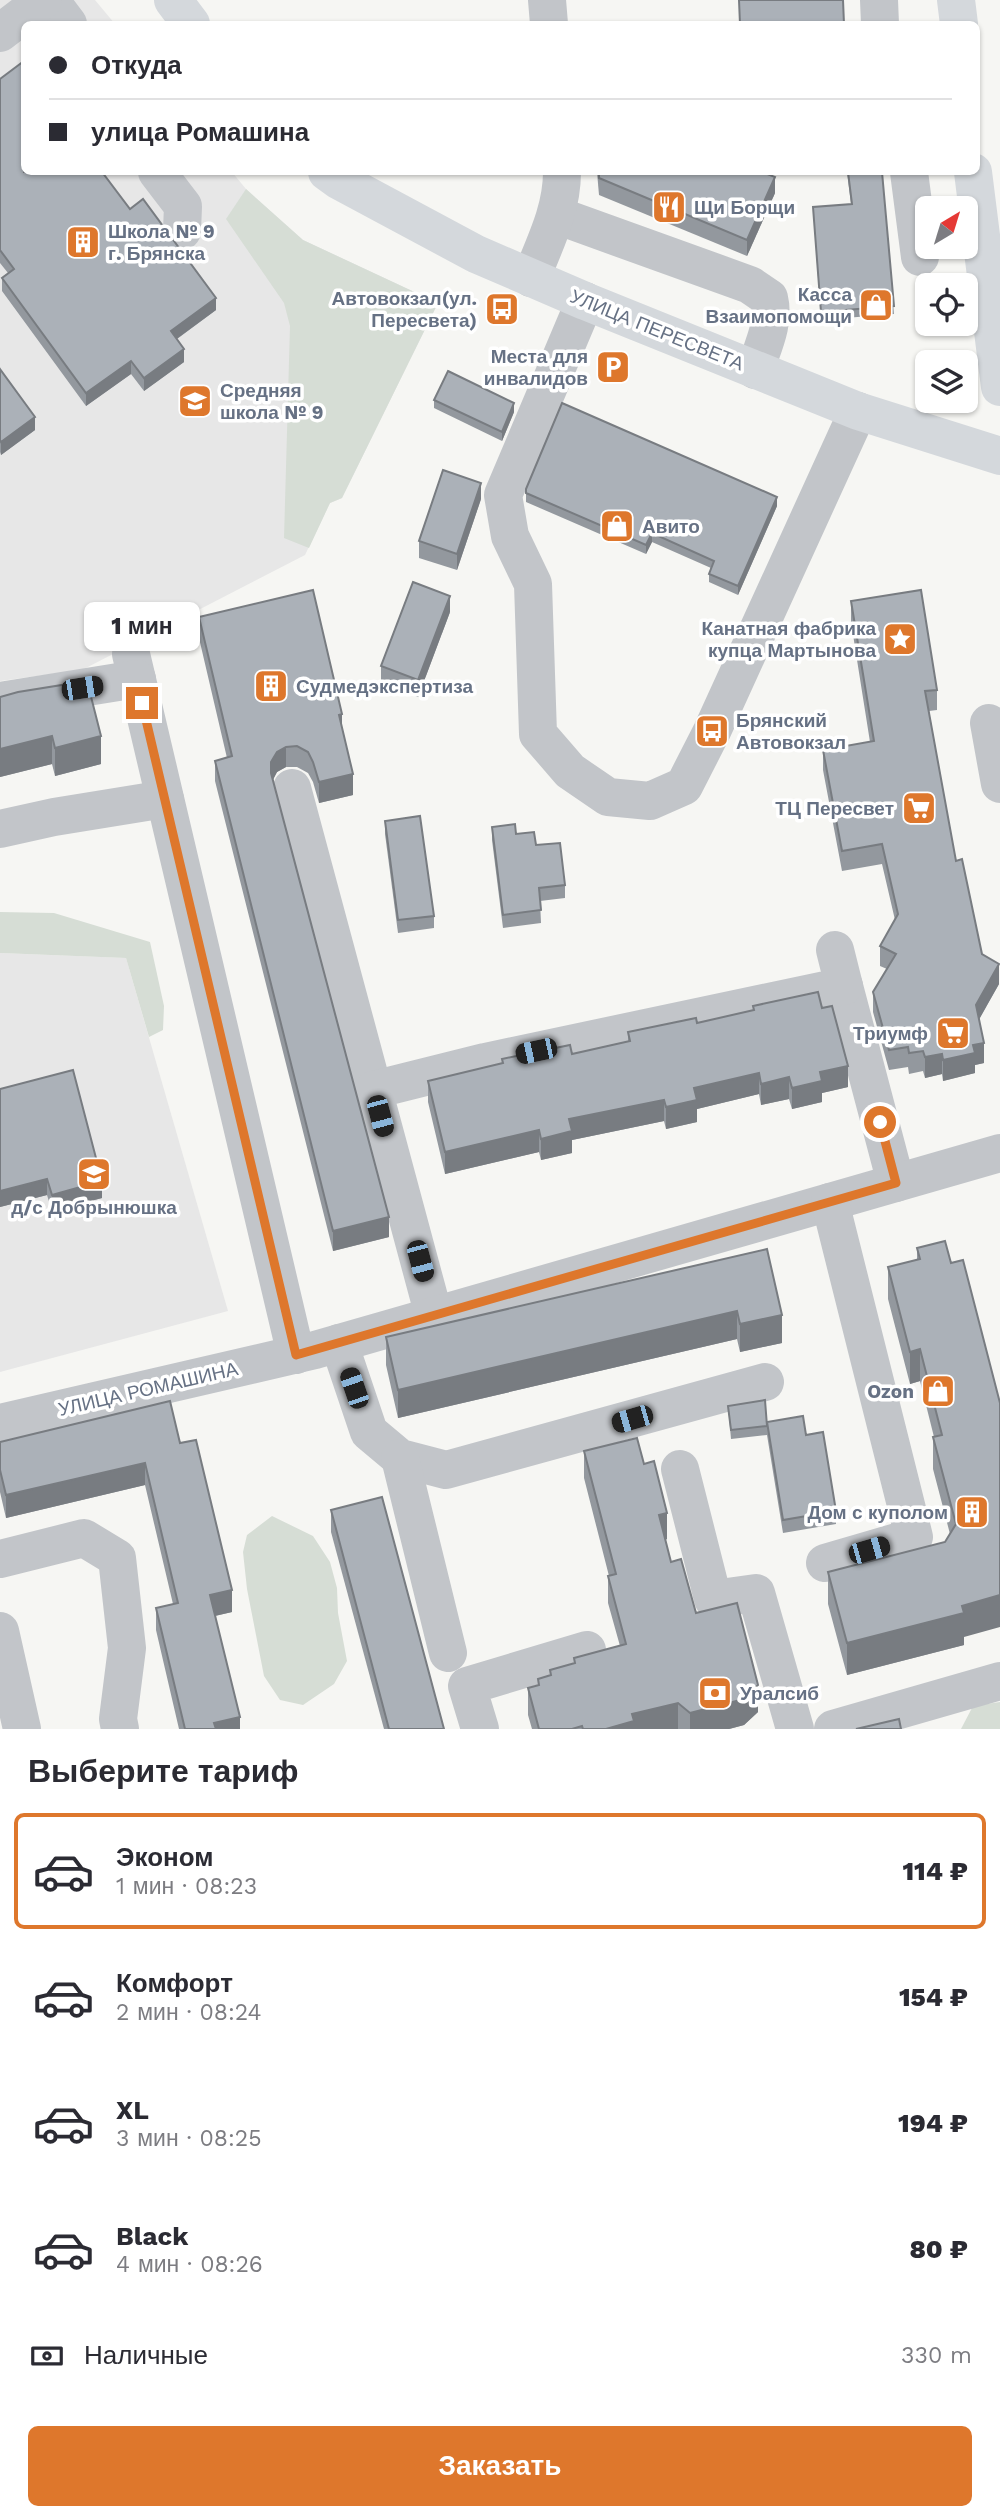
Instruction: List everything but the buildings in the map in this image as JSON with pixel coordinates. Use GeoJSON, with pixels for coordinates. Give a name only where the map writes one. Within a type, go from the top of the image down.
{"type":"FeatureCollection","features":[{"type":"Feature","properties":{"kind":"main road"},"geometry":{"type":"LineString","coordinates":[[173,0],[189,21]]}},
{"type":"Feature","properties":{"kind":"main road"},"geometry":{"type":"LineString","coordinates":[[956,0],[959,21]]}},
{"type":"Feature","properties":{"kind":"main road","name":"УЛИЦА ПЕРЕСВЕТА"},"geometry":{"type":"LineString","coordinates":[[331,175],[476,254],[585,301],[858,411],[1000,456]]}},
{"type":"Feature","properties":{"kind":"main road"},"geometry":{"type":"LineString","coordinates":[[983,191],[1000,387]]}},
{"type":"Feature","properties":{"kind":"street"},"geometry":{"type":"LineString","coordinates":[[0,33],[43,0]]}},
{"type":"Feature","properties":{"kind":"street"},"geometry":{"type":"LineString","coordinates":[[50,0],[66,21]]}},
{"type":"Feature","properties":{"kind":"street"},"geometry":{"type":"LineString","coordinates":[[547,0],[549,21]]}},
{"type":"Feature","properties":{"kind":"street"},"geometry":{"type":"LineString","coordinates":[[879,0],[880,21]]}},
{"type":"Feature","properties":{"kind":"street"},"geometry":{"type":"LineString","coordinates":[[159,175],[183,206],[182,231]]}},
{"type":"Feature","properties":{"kind":"street"},"geometry":{"type":"LineString","coordinates":[[531,278],[556,215],[562,175]]}},
{"type":"Feature","properties":{"kind":"street"},"geometry":{"type":"LineString","coordinates":[[909,175],[915,218]]}},
{"type":"Feature","properties":{"kind":"street"},"geometry":{"type":"LineString","coordinates":[[556,215],[750,285],[769,299],[772,311],[770,324],[755,370]]}},
{"type":"Feature","properties":{"kind":"street"},"geometry":{"type":"LineString","coordinates":[[585,301],[503,495],[510,536],[533,584],[538,734],[570,771],[608,797],[650,802],[684,786],[858,411]]}},
{"type":"Feature","properties":{"kind":"street"},"geometry":{"type":"LineString","coordinates":[[0,701],[134,666],[296,1355]]}},
{"type":"Feature","properties":{"kind":"street"},"geometry":{"type":"LineString","coordinates":[[989,723],[1000,784]]}},
{"type":"Feature","properties":{"kind":"street"},"geometry":{"type":"LineString","coordinates":[[292,788],[434,1316]]}},
{"type":"Feature","properties":{"kind":"street"},"geometry":{"type":"LineString","coordinates":[[0,828],[165,799]]}},
{"type":"Feature","properties":{"kind":"street"},"geometry":{"type":"LineString","coordinates":[[373,1090],[839,968],[896,1183]]}},
{"type":"Feature","properties":{"kind":"street","name":"УЛИЦА РОМАШИНА"},"geometry":{"type":"LineString","coordinates":[[0,1423],[296,1355],[896,1183],[999,1159]]}},
{"type":"Feature","properties":{"kind":"street"},"geometry":{"type":"LineString","coordinates":[[824,1563],[914,1537],[830,1202]]}},
{"type":"Feature","properties":{"kind":"street"},"geometry":{"type":"LineString","coordinates":[[339,1343],[369,1432],[400,1458],[446,1470],[765,1382]]}},
{"type":"Feature","properties":{"kind":"street"},"geometry":{"type":"LineString","coordinates":[[400,1458],[448,1653]]}},
{"type":"Feature","properties":{"kind":"street"},"geometry":{"type":"LineString","coordinates":[[680,1469],[713,1599],[756,1593],[795,1729]]}},
{"type":"Feature","properties":{"kind":"street"},"geometry":{"type":"LineString","coordinates":[[0,1559],[85,1538],[117,1558],[127,1648],[118,1719],[120,1729]]}},
{"type":"Feature","properties":{"kind":"street"},"geometry":{"type":"LineString","coordinates":[[0,1631],[22,1729]]}},
{"type":"Feature","properties":{"kind":"street"},"geometry":{"type":"LineString","coordinates":[[480,1729],[467,1686],[587,1650]]}},
{"type":"Feature","properties":{"kind":"street"},"geometry":{"type":"LineString","coordinates":[[833,1729],[1000,1681]]}},
{"type":"Feature","properties":{"kind":"shaded area","name":"Средняя школа № 9"},"geometry":{"type":"Polygon","coordinates":[[[0,0],[95,0],[112,21],[21,21],[21,175],[234,175],[246,189],[303,240],[438,303],[342,498],[330,503],[305,555],[82,670],[0,681],[0,0]]]}},
{"type":"Feature","properties":{"kind":"shaded area"},"geometry":{"type":"Polygon","coordinates":[[[246,189],[303,240],[438,303],[342,498],[330,503],[309,548],[284,538],[290,326],[284,303],[226,219],[246,189]]]}},
{"type":"Feature","properties":{"kind":"shaded area"},"geometry":{"type":"Polygon","coordinates":[[[0,912],[54,913],[150,942],[164,1006],[163,1030],[149,1037],[126,958],[0,953],[0,912]]]}},
{"type":"Feature","properties":{"kind":"shaded area","name":"д/с Добрынюшка"},"geometry":{"type":"Polygon","coordinates":[[[0,953],[126,958],[228,1311],[0,1372],[0,953]]]}},
{"type":"Feature","properties":{"kind":"shaded area"},"geometry":{"type":"Polygon","coordinates":[[[272,1516],[313,1536],[330,1562],[337,1588],[338,1613],[347,1661],[334,1684],[303,1705],[280,1700],[264,1676],[247,1589],[243,1552],[247,1535],[272,1516]]]}},
{"type":"Feature","properties":{"kind":"shaded area"},"geometry":{"type":"Polygon","coordinates":[[[1000,1702],[1000,1729],[961,1729],[973,1706],[1000,1702]]]}},
{"type":"Feature","properties":{"kind":"place","name":"Щи Борщи"},"geometry":{"type":"Point","coordinates":[669,207]}},
{"type":"Feature","properties":{"kind":"place","name":"Школа № 9 г. Брянска"},"geometry":{"type":"Point","coordinates":[83,242]}},
{"type":"Feature","properties":{"kind":"place","name":"Касса Взаимопомощи"},"geometry":{"type":"Point","coordinates":[876,305]}},
{"type":"Feature","properties":{"kind":"place","name":"Автовокзал(ул. Пересвета)"},"geometry":{"type":"Point","coordinates":[502,309]}},
{"type":"Feature","properties":{"kind":"place","name":"Места для инвалидов"},"geometry":{"type":"Point","coordinates":[613,367]}},
{"type":"Feature","properties":{"kind":"place","name":"Средняя школа № 9"},"geometry":{"type":"Point","coordinates":[195,401]}},
{"type":"Feature","properties":{"kind":"place","name":"Авито"},"geometry":{"type":"Point","coordinates":[617,526]}},
{"type":"Feature","properties":{"kind":"place","name":"Канатная фабрика купца Мартынова"},"geometry":{"type":"Point","coordinates":[900,639]}},
{"type":"Feature","properties":{"kind":"place","name":"Судмедэкспертиза"},"geometry":{"type":"Point","coordinates":[271,686]}},
{"type":"Feature","properties":{"kind":"place","name":"Брянский Автовокзал"},"geometry":{"type":"Point","coordinates":[712,731]}},
{"type":"Feature","properties":{"kind":"place","name":"ТЦ Пересвет"},"geometry":{"type":"Point","coordinates":[919,808]}},
{"type":"Feature","properties":{"kind":"place","name":"Триумф"},"geometry":{"type":"Point","coordinates":[953,1033]}},
{"type":"Feature","properties":{"kind":"place","name":"д/с Добрынюшка"},"geometry":{"type":"Point","coordinates":[94,1174]}},
{"type":"Feature","properties":{"kind":"place","name":"Ozon"},"geometry":{"type":"Point","coordinates":[938,1391]}},
{"type":"Feature","properties":{"kind":"place","name":"Дом с куполом"},"geometry":{"type":"Point","coordinates":[972,1512]}},
{"type":"Feature","properties":{"kind":"place","name":"Уралсиб"},"geometry":{"type":"Point","coordinates":[715,1693]}},
{"type":"Feature","properties":{"kind":"route"},"geometry":{"type":"LineString","coordinates":[[142,703],[296,1355],[896,1183],[880,1122]]}}]}
